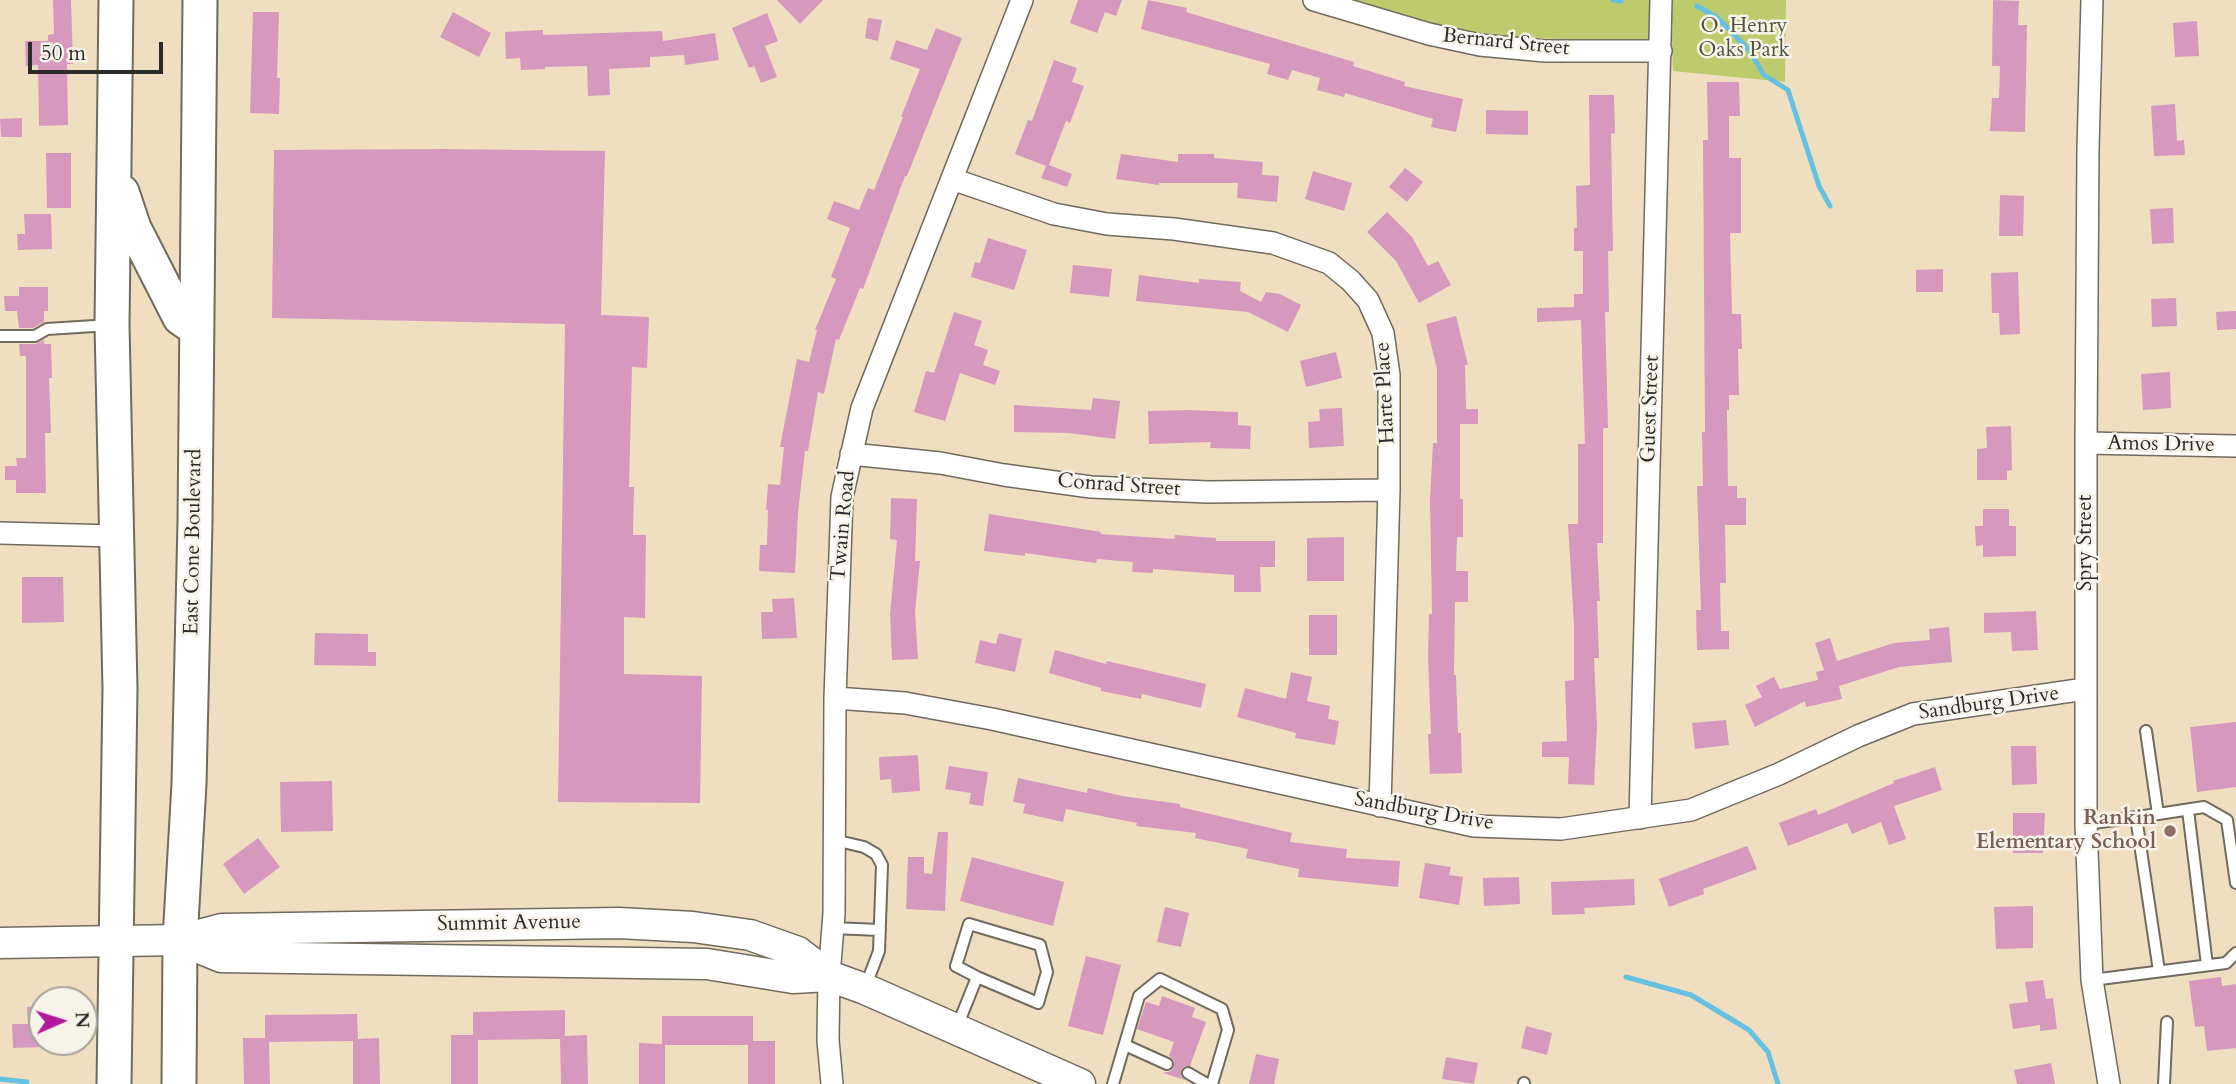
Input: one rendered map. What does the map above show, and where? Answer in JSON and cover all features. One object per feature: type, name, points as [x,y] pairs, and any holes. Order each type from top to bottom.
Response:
[{"type":"main road","points":[[114,1084],[120,689],[112,325],[116,0]]},
{"type":"main road","name":"East Cone Boulevard","points":[[179,1084],[180,940],[189,784],[200,0]]},
{"type":"main road","points":[[114,170],[134,228],[180,318],[196,329]]},
{"type":"main road","name":"Summit Avenue","points":[[0,943],[180,940],[222,929],[619,923],[693,927],[750,935],[798,952],[829,976],[865,989],[1080,1084]]},
{"type":"main road","name":"Summit Avenue","points":[[180,940],[221,957],[707,964],[793,978],[829,976]]},
{"type":"street","name":"Twain Road","points":[[832,1084],[828,1040],[829,976],[842,497],[862,408],[1022,0]]},
{"type":"street","name":"Bernard Street","points":[[1314,0],[1429,34],[1480,45],[1545,51],[1661,51]]},
{"type":"street","name":"Guest Street","points":[[1640,818],[1661,0]]},
{"type":"street","name":"Spry Street","points":[[2092,0],[2086,443],[2086,824],[2092,980],[2109,1084]]},
{"type":"street","name":"Harte Place","points":[[952,179],[1054,215],[1107,224],[1174,229],[1273,243],[1329,263],[1368,300],[1383,333],[1389,375],[1389,490],[1380,806]]},
{"type":"street","name":"Amos Drive","points":[[2086,443],[2236,446]]},
{"type":"street","name":"Conrad Street","points":[[852,454],[940,463],[1004,475],[1091,486],[1208,492],[1389,490]]},
{"type":"street","points":[[0,533],[115,536]]},
{"type":"street","name":"Sandburg Drive","points":[[835,698],[905,703],[992,719],[1474,826],[1561,829],[1691,810],[1913,714],[2085,689]]},
{"type":"lane","points":[[0,336],[35,336],[47,329],[112,325]]},
{"type":"lane","points":[[2146,731],[2158,814]]},
{"type":"lane","points":[[2086,824],[2204,807],[2227,820],[2236,883]]},
{"type":"lane","points":[[2188,810],[2207,965]]},
{"type":"lane","points":[[2136,817],[2159,971]]},
{"type":"lane","points":[[834,840],[864,847],[876,853],[882,865],[879,951],[865,989]]},
{"type":"lane","points":[[969,924],[1040,945],[1047,972],[1038,1003],[977,976],[956,966],[969,924]]},
{"type":"lane","points":[[832,928],[880,930]]},
{"type":"lane","points":[[2092,980],[2226,963],[2236,953]]},
{"type":"lane","points":[[956,1029],[977,976]]},
{"type":"lane","points":[[1113,1084],[1139,996],[1160,979],[1222,1009],[1228,1030],[1210,1084],[1188,1073]]},
{"type":"lane","points":[[2164,1084],[2167,1022]]},
{"type":"lane","points":[[1125,1045],[1167,1063]]},
{"type":"green space","name":"O. Henry Oaks Park","points":[[1352,0],[1786,0],[1785,82],[1673,71],[1672,42],[1527,38],[1469,32]]},
{"type":"building","points":[[53,0],[71,0],[73,64],[67,64],[68,125],[39,126],[38,65],[26,66],[25,41],[48,41],[48,35],[54,34]]},
{"type":"building","points":[[777,0],[823,0],[800,24]]},
{"type":"building","points":[[1078,0],[1122,0],[1116,16],[1105,12],[1097,33],[1070,23]]},
{"type":"building","points":[[1148,0],[1187,8],[1186,12],[1354,62],[1353,66],[1405,82],[1404,86],[1463,99],[1456,132],[1431,127],[1433,119],[1345,93],[1344,97],[1317,90],[1320,78],[1292,70],[1288,80],[1267,74],[1270,64],[1141,29]]},
{"type":"building","points":[[1993,0],[2019,1],[2018,25],[2027,25],[2025,132],[1990,131],[1992,98],[1999,98],[2000,66],[1992,66]]},
{"type":"building","points":[[253,12],[279,12],[279,114],[250,113]]},
{"type":"building","points":[[453,12],[491,33],[479,57],[440,37]]},
{"type":"building","points":[[767,13],[778,41],[765,46],[777,77],[761,83],[754,66],[749,68],[732,28]]},
{"type":"building","points":[[868,18],[882,20],[878,41],[865,38]]},
{"type":"building","points":[[2197,21],[2199,56],[2175,57],[2173,23]]},
{"type":"building","points":[[936,28],[962,38],[905,176],[863,289],[860,288],[839,340],[836,339],[824,394],[818,392],[808,451],[805,451],[795,573],[759,571],[760,545],[767,545],[768,484],[780,485],[784,447],[780,447],[797,359],[809,362],[815,330],[836,279],[831,277],[850,228],[827,219],[834,201],[859,210],[868,188],[874,190],[903,117],[920,69],[890,59],[896,40],[927,50]]},
{"type":"building","points":[[543,30],[543,35],[662,31],[663,41],[715,33],[719,60],[685,65],[684,55],[650,57],[650,67],[609,69],[610,95],[588,96],[587,66],[521,70],[520,58],[506,59],[505,32]]},
{"type":"building","points":[[1054,60],[1077,68],[1072,82],[1084,86],[1070,123],[1066,121],[1049,165],[1072,174],[1067,187],[1041,178],[1046,166],[1015,154],[1028,120],[1032,121]]},
{"type":"building","points":[[1707,82],[1739,82],[1740,116],[1729,116],[1729,158],[1741,158],[1741,233],[1730,233],[1732,314],[1741,314],[1742,349],[1738,349],[1739,395],[1729,395],[1727,410],[1728,486],[1737,486],[1737,498],[1746,498],[1746,525],[1725,525],[1726,583],[1720,583],[1721,631],[1729,631],[1729,649],[1697,650],[1696,610],[1701,610],[1697,486],[1703,486],[1702,432],[1705,432],[1703,140],[1708,140]]},
{"type":"building","points":[[1589,95],[1614,95],[1615,133],[1611,134],[1613,251],[1608,251],[1609,312],[1605,312],[1608,428],[1603,428],[1603,543],[1597,543],[1600,601],[1597,601],[1599,658],[1594,658],[1597,726],[1594,785],[1568,784],[1569,757],[1542,757],[1542,742],[1567,741],[1565,681],[1574,680],[1574,625],[1568,524],[1578,524],[1578,444],[1585,444],[1581,320],[1537,322],[1537,308],[1574,307],[1574,294],[1583,294],[1583,251],[1574,251],[1574,228],[1577,228],[1576,186],[1590,185]]},
{"type":"building","points":[[2175,104],[2177,141],[2184,140],[2185,155],[2154,156],[2151,106]]},
{"type":"building","points":[[1486,110],[1528,111],[1528,135],[1486,134]]},
{"type":"building","points":[[22,118],[22,137],[1,137],[0,119]]},
{"type":"building","points":[[274,150],[605,151],[601,315],[649,317],[647,368],[632,367],[629,487],[634,487],[633,535],[646,535],[645,618],[624,617],[624,674],[702,676],[700,803],[558,802],[565,324],[272,318]]},
{"type":"building","points":[[46,153],[71,153],[71,208],[47,208]]},
{"type":"building","points":[[1121,154],[1178,162],[1178,154],[1214,154],[1214,158],[1263,162],[1262,175],[1279,176],[1277,202],[1237,198],[1238,183],[1159,185],[1116,179]]},
{"type":"building","points":[[1405,168],[1423,182],[1407,202],[1389,187]]},
{"type":"building","points":[[1313,171],[1352,183],[1344,211],[1305,199]]},
{"type":"building","points":[[2000,195],[2024,196],[2023,236],[1999,236]]},
{"type":"building","points":[[2173,208],[2174,243],[2152,244],[2150,209]]},
{"type":"building","points":[[1387,212],[1412,237],[1428,266],[1438,261],[1451,285],[1419,303],[1396,261],[1367,232]]},
{"type":"building","points":[[24,214],[51,214],[52,249],[18,250],[17,234],[25,234]]},
{"type":"building","points":[[988,238],[1027,250],[1014,290],[971,277],[975,262],[980,263]]},
{"type":"building","points":[[1073,265],[1112,269],[1109,297],[1070,293]]},
{"type":"building","points":[[1943,269],[1943,292],[1916,292],[1916,270]]},
{"type":"building","points":[[2018,272],[2020,334],[2000,335],[1999,313],[1992,313],[1991,273]]},
{"type":"building","points":[[1139,275],[1199,283],[1199,279],[1241,282],[1240,291],[1261,302],[1266,292],[1280,294],[1301,305],[1288,332],[1248,312],[1136,301]]},
{"type":"building","points":[[19,287],[48,287],[48,311],[44,311],[44,322],[33,328],[19,328],[17,311],[5,311],[4,296],[19,296]]},
{"type":"building","points":[[2176,298],[2177,326],[2152,327],[2151,299]]},
{"type":"building","points":[[2236,311],[2236,329],[2217,330],[2216,312]]},
{"type":"building","points":[[954,312],[982,321],[974,345],[988,350],[983,365],[1000,371],[995,385],[960,373],[945,421],[914,412],[926,371],[934,373]]},
{"type":"building","points":[[1456,316],[1468,365],[1465,365],[1466,409],[1478,409],[1478,424],[1460,424],[1463,537],[1457,537],[1456,571],[1468,571],[1468,602],[1455,602],[1454,675],[1458,733],[1461,733],[1462,773],[1430,774],[1430,499],[1433,443],[1437,443],[1437,369],[1426,324]]},
{"type":"building","points":[[44,340],[44,344],[51,344],[52,378],[49,378],[51,433],[45,433],[46,493],[16,493],[16,480],[5,480],[5,466],[17,466],[16,458],[26,458],[26,356],[20,356],[19,344],[36,344]]},
{"type":"building","points":[[1336,352],[1342,378],[1306,387],[1300,361]]},
{"type":"building","points":[[2170,372],[2171,408],[2143,410],[2141,374]]},
{"type":"building","points":[[1093,398],[1120,401],[1115,439],[1069,433],[1014,432],[1014,405],[1091,410]]},
{"type":"building","points":[[1342,408],[1344,446],[1309,448],[1308,422],[1320,421],[1319,409]]},
{"type":"building","points":[[1148,411],[1238,412],[1238,425],[1251,426],[1250,449],[1210,448],[1211,442],[1149,444]]},
{"type":"building","points":[[2011,426],[2012,470],[2007,471],[2007,480],[1977,480],[1977,449],[1987,448],[1986,427]]},
{"type":"building","points":[[891,498],[917,499],[915,561],[920,561],[915,612],[918,659],[892,660],[890,614],[897,540],[890,539]]},
{"type":"building","points":[[1983,509],[2009,509],[2009,526],[2016,526],[2016,556],[1983,557],[1983,545],[1976,546],[1975,526],[1983,526]]},
{"type":"building","points":[[989,514],[1101,532],[1100,534],[1174,539],[1175,535],[1216,538],[1216,541],[1275,541],[1275,567],[1260,567],[1261,592],[1234,592],[1234,575],[1153,569],[1153,573],[1132,572],[1133,562],[1097,559],[1096,563],[1025,553],[1025,556],[984,551]]},
{"type":"building","points":[[1344,537],[1344,581],[1307,581],[1307,538]]},
{"type":"building","points":[[22,577],[63,577],[64,622],[22,623]]},
{"type":"building","points":[[794,598],[797,638],[762,639],[761,612],[773,612],[772,599]]},
{"type":"building","points":[[2036,611],[2038,650],[2012,651],[2011,632],[1984,633],[1984,613]]},
{"type":"building","points":[[1309,615],[1337,615],[1337,655],[1309,655]]},
{"type":"building","points":[[1949,627],[1952,662],[1899,667],[1839,686],[1842,699],[1806,707],[1805,701],[1755,727],[1745,705],[1762,697],[1756,686],[1774,677],[1780,689],[1818,680],[1816,672],[1824,670],[1815,643],[1830,638],[1837,661],[1894,643],[1930,640],[1929,629]]},
{"type":"building","points":[[315,633],[368,634],[368,652],[376,652],[376,666],[314,665]]},
{"type":"building","points":[[999,633],[1022,639],[1015,672],[975,663],[980,640],[996,644]]},
{"type":"building","points":[[1055,650],[1106,664],[1107,661],[1206,684],[1201,708],[1142,694],[1141,699],[1101,691],[1101,688],[1049,673]]},
{"type":"building","points":[[1291,672],[1312,677],[1307,701],[1330,706],[1328,719],[1339,721],[1335,745],[1295,738],[1296,733],[1237,717],[1245,688],[1286,699]]},
{"type":"building","points":[[1726,720],[1729,745],[1695,749],[1692,723]]},
{"type":"building","points":[[2236,722],[2236,787],[2197,792],[2190,727]]},
{"type":"building","points":[[2011,746],[2036,746],[2037,784],[2012,785]]},
{"type":"building","points":[[918,755],[920,791],[892,793],[891,779],[880,780],[879,757]]},
{"type":"building","points":[[949,766],[988,772],[983,806],[969,804],[971,793],[945,789]]},
{"type":"building","points":[[1935,767],[1942,790],[1894,806],[1906,839],[1889,845],[1881,822],[1852,834],[1847,823],[1788,846],[1779,823],[1816,809],[1818,815],[1894,783],[1893,781]]},
{"type":"building","points":[[1018,778],[1087,793],[1088,788],[1180,804],[1180,807],[1292,833],[1290,842],[1347,849],[1346,858],[1400,861],[1398,887],[1298,877],[1299,869],[1246,858],[1248,849],[1195,838],[1196,833],[1136,826],[1137,823],[1066,809],[1063,822],[1023,813],[1025,804],[1013,802]]},
{"type":"building","points":[[332,781],[333,831],[281,832],[280,782]]},
{"type":"building","points":[[2013,813],[2045,813],[2043,853],[2013,853]]},
{"type":"building","points":[[938,832],[948,832],[945,911],[906,909],[908,857],[924,857],[924,873],[932,874]]},
{"type":"building","points":[[258,838],[280,867],[244,894],[223,864]]},
{"type":"building","points":[[1747,846],[1757,869],[1703,889],[1704,894],[1669,907],[1659,879]]},
{"type":"building","points":[[972,857],[1064,882],[1053,926],[960,901]]},
{"type":"building","points":[[1425,863],[1451,867],[1449,875],[1463,877],[1459,905],[1419,898]]},
{"type":"building","points":[[1519,877],[1520,904],[1484,906],[1483,878]]},
{"type":"building","points":[[1634,879],[1635,905],[1584,908],[1585,914],[1552,915],[1551,882]]},
{"type":"building","points":[[2033,906],[2033,948],[1996,949],[1994,907]]},
{"type":"building","points":[[1165,907],[1189,913],[1181,947],[1157,942]]},
{"type":"building","points":[[1086,956],[1121,965],[1103,1035],[1068,1026]]},
{"type":"building","points":[[2221,977],[2222,986],[2236,984],[2236,1048],[2207,1051],[2204,1026],[2195,1027],[2189,981]]},
{"type":"building","points":[[2043,980],[2046,999],[2053,998],[2057,1029],[2040,1031],[2040,1025],[2013,1029],[2009,1004],[2028,1002],[2025,982]]},
{"type":"building","points":[[1162,996],[1195,1008],[1192,1017],[1206,1022],[1190,1066],[1181,1070],[1181,1076],[1185,1080],[1163,1073],[1174,1067],[1174,1060],[1169,1056],[1174,1042],[1137,1029],[1146,1002],[1159,1006]]},
{"type":"building","points":[[565,1010],[565,1036],[587,1035],[588,1084],[561,1084],[560,1039],[478,1040],[478,1084],[451,1084],[451,1035],[473,1035],[473,1012]]},
{"type":"building","points":[[357,1014],[358,1039],[379,1038],[380,1084],[353,1084],[353,1041],[269,1042],[270,1084],[244,1084],[243,1038],[265,1038],[265,1015]]},
{"type":"building","points":[[662,1016],[753,1016],[753,1041],[775,1041],[775,1084],[748,1084],[748,1045],[665,1045],[665,1084],[639,1084],[639,1043],[662,1044]]},
{"type":"building","points":[[12,1024],[28,1024],[28,1047],[13,1048]]},
{"type":"building","points":[[1526,1026],[1552,1033],[1547,1055],[1521,1048]]},
{"type":"building","points":[[1256,1054],[1279,1059],[1274,1084],[1249,1084]]},
{"type":"building","points":[[1446,1057],[1478,1063],[1474,1084],[1442,1079]]},
{"type":"building","points":[[2051,1063],[2055,1084],[2017,1084],[2014,1070]]},
{"type":"waterway","points":[[1613,0],[1621,1]]},
{"type":"waterway","points":[[1697,6],[1718,18],[1749,50],[1764,75],[1788,90],[1819,186],[1830,206]]},
{"type":"waterway","points":[[1626,977],[1691,995],[1749,1030],[1768,1052],[1778,1084]]},
{"type":"waterway","points":[[0,1079],[27,1082]]},
{"type":"place","name":"Rankin Elementary School","points":[[2170,831]]}]
